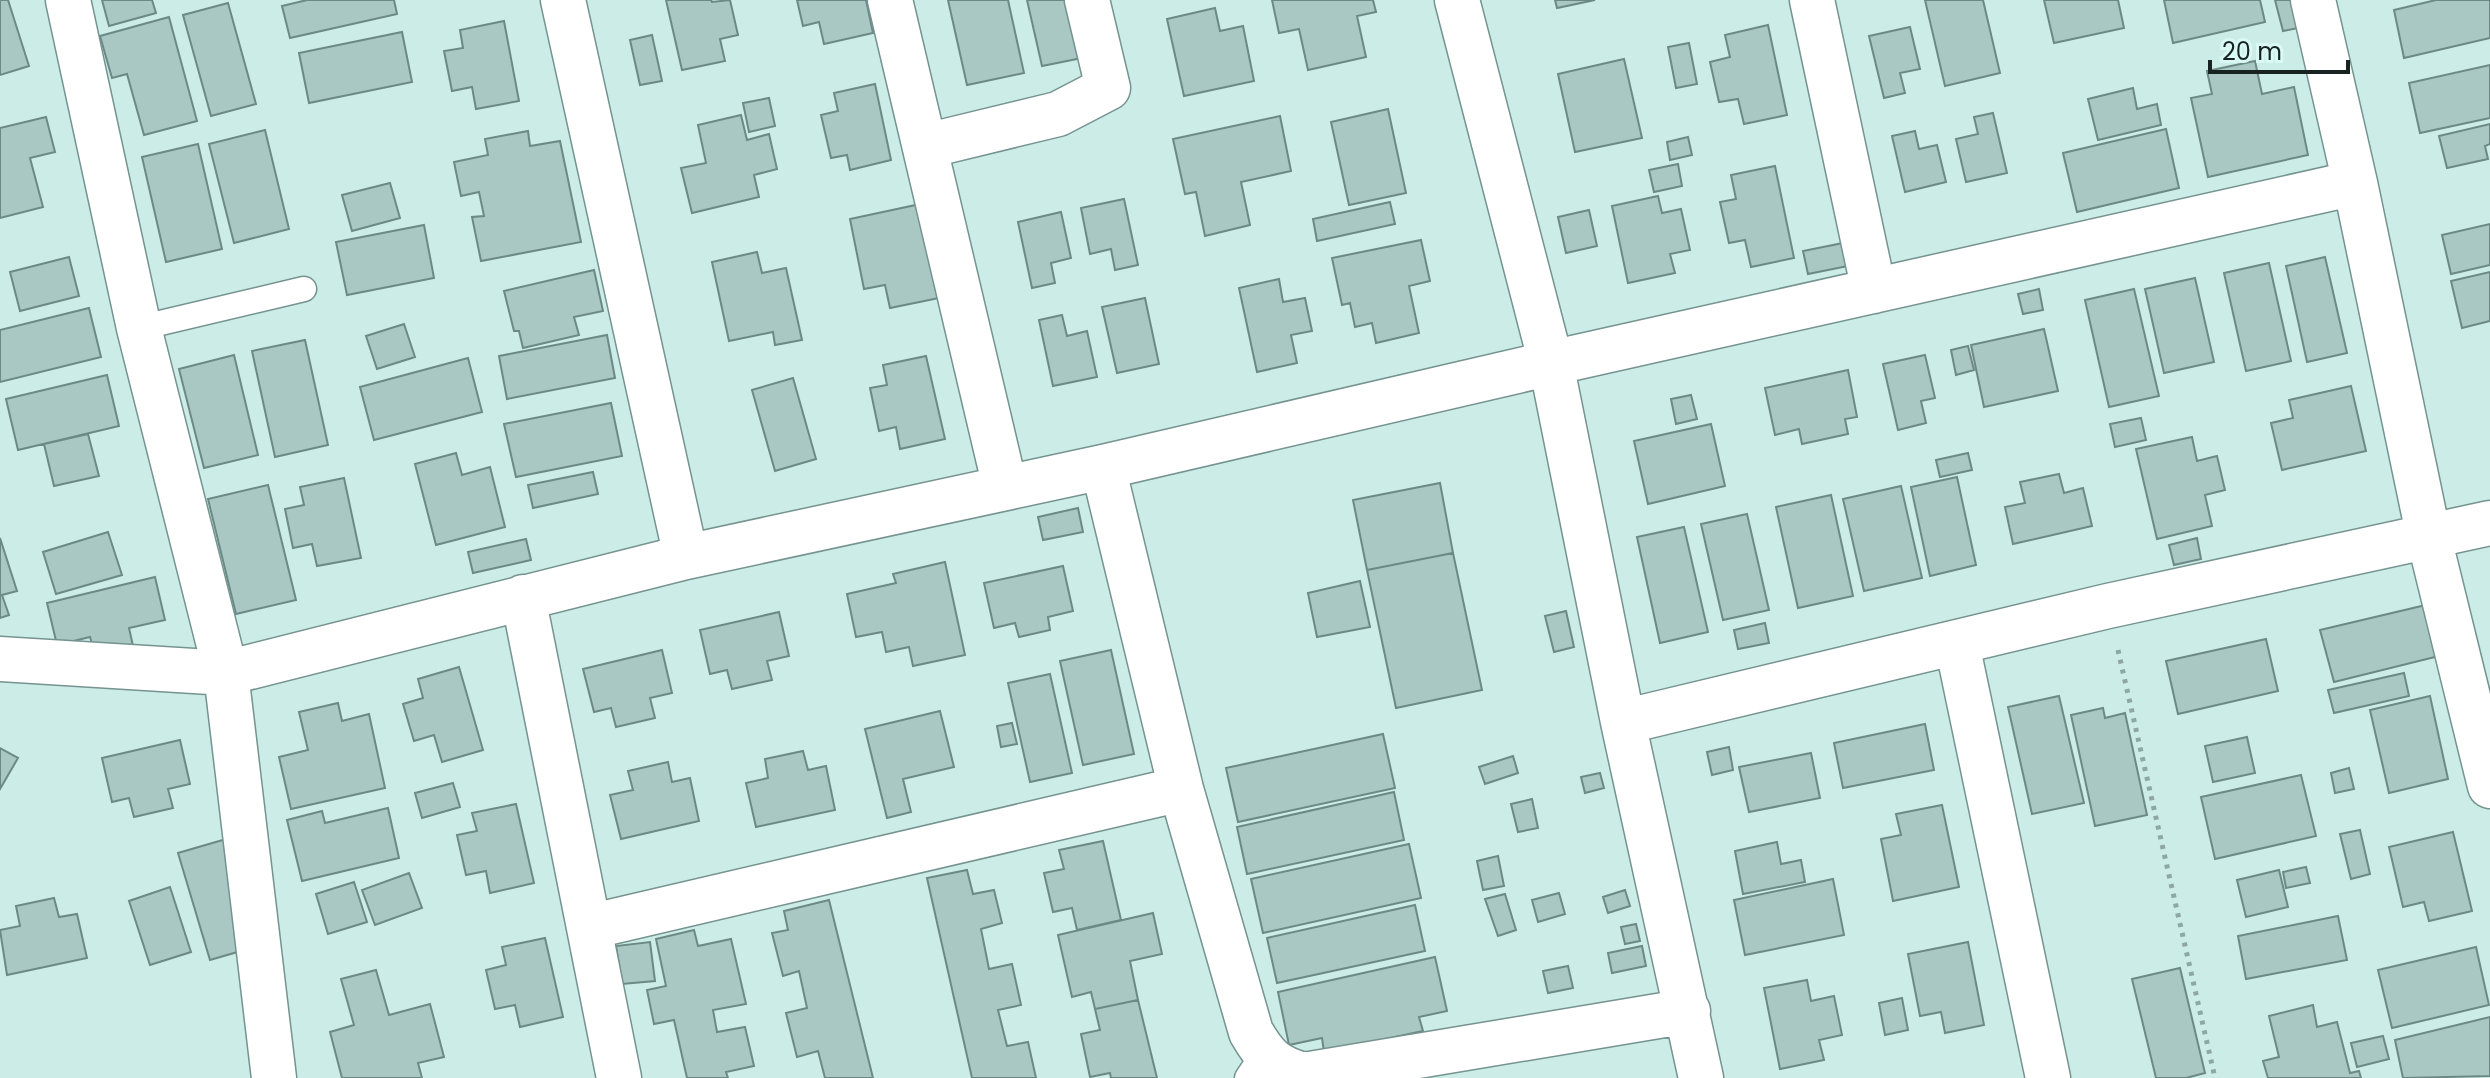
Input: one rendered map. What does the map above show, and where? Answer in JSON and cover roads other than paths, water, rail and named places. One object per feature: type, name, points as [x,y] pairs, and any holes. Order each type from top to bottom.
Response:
[{"type":"street","points":[[68,0],[139,328],[226,673],[274,1078]]},
{"type":"street","points":[[563,0],[686,557]]},
{"type":"street","points":[[890,0],[1005,487]]},
{"type":"street","points":[[926,146],[1058,114],[1108,88],[1087,0]]},
{"type":"street","points":[[1457,0],[1551,363],[1623,722],[1701,1078]]},
{"type":"street","points":[[1812,0],[1874,291]]},
{"type":"street","points":[[2313,0],[2355,183],[2429,538],[2490,786]]},
{"type":"street","points":[[0,659],[226,673],[686,557],[1103,467],[2355,183]]},
{"type":"street","points":[[1103,467],[1181,789],[1251,1032],[1255,1066],[1304,1075],[1688,1011]]},
{"type":"street","points":[[1623,722],[2108,606],[2490,523]]},
{"type":"street","points":[[523,597],[619,1078]]},
{"type":"street","points":[[1957,644],[2048,1078]]},
{"type":"street","points":[[589,927],[1181,789]]},
{"type":"lane","points":[[139,328],[304,289]]}]
